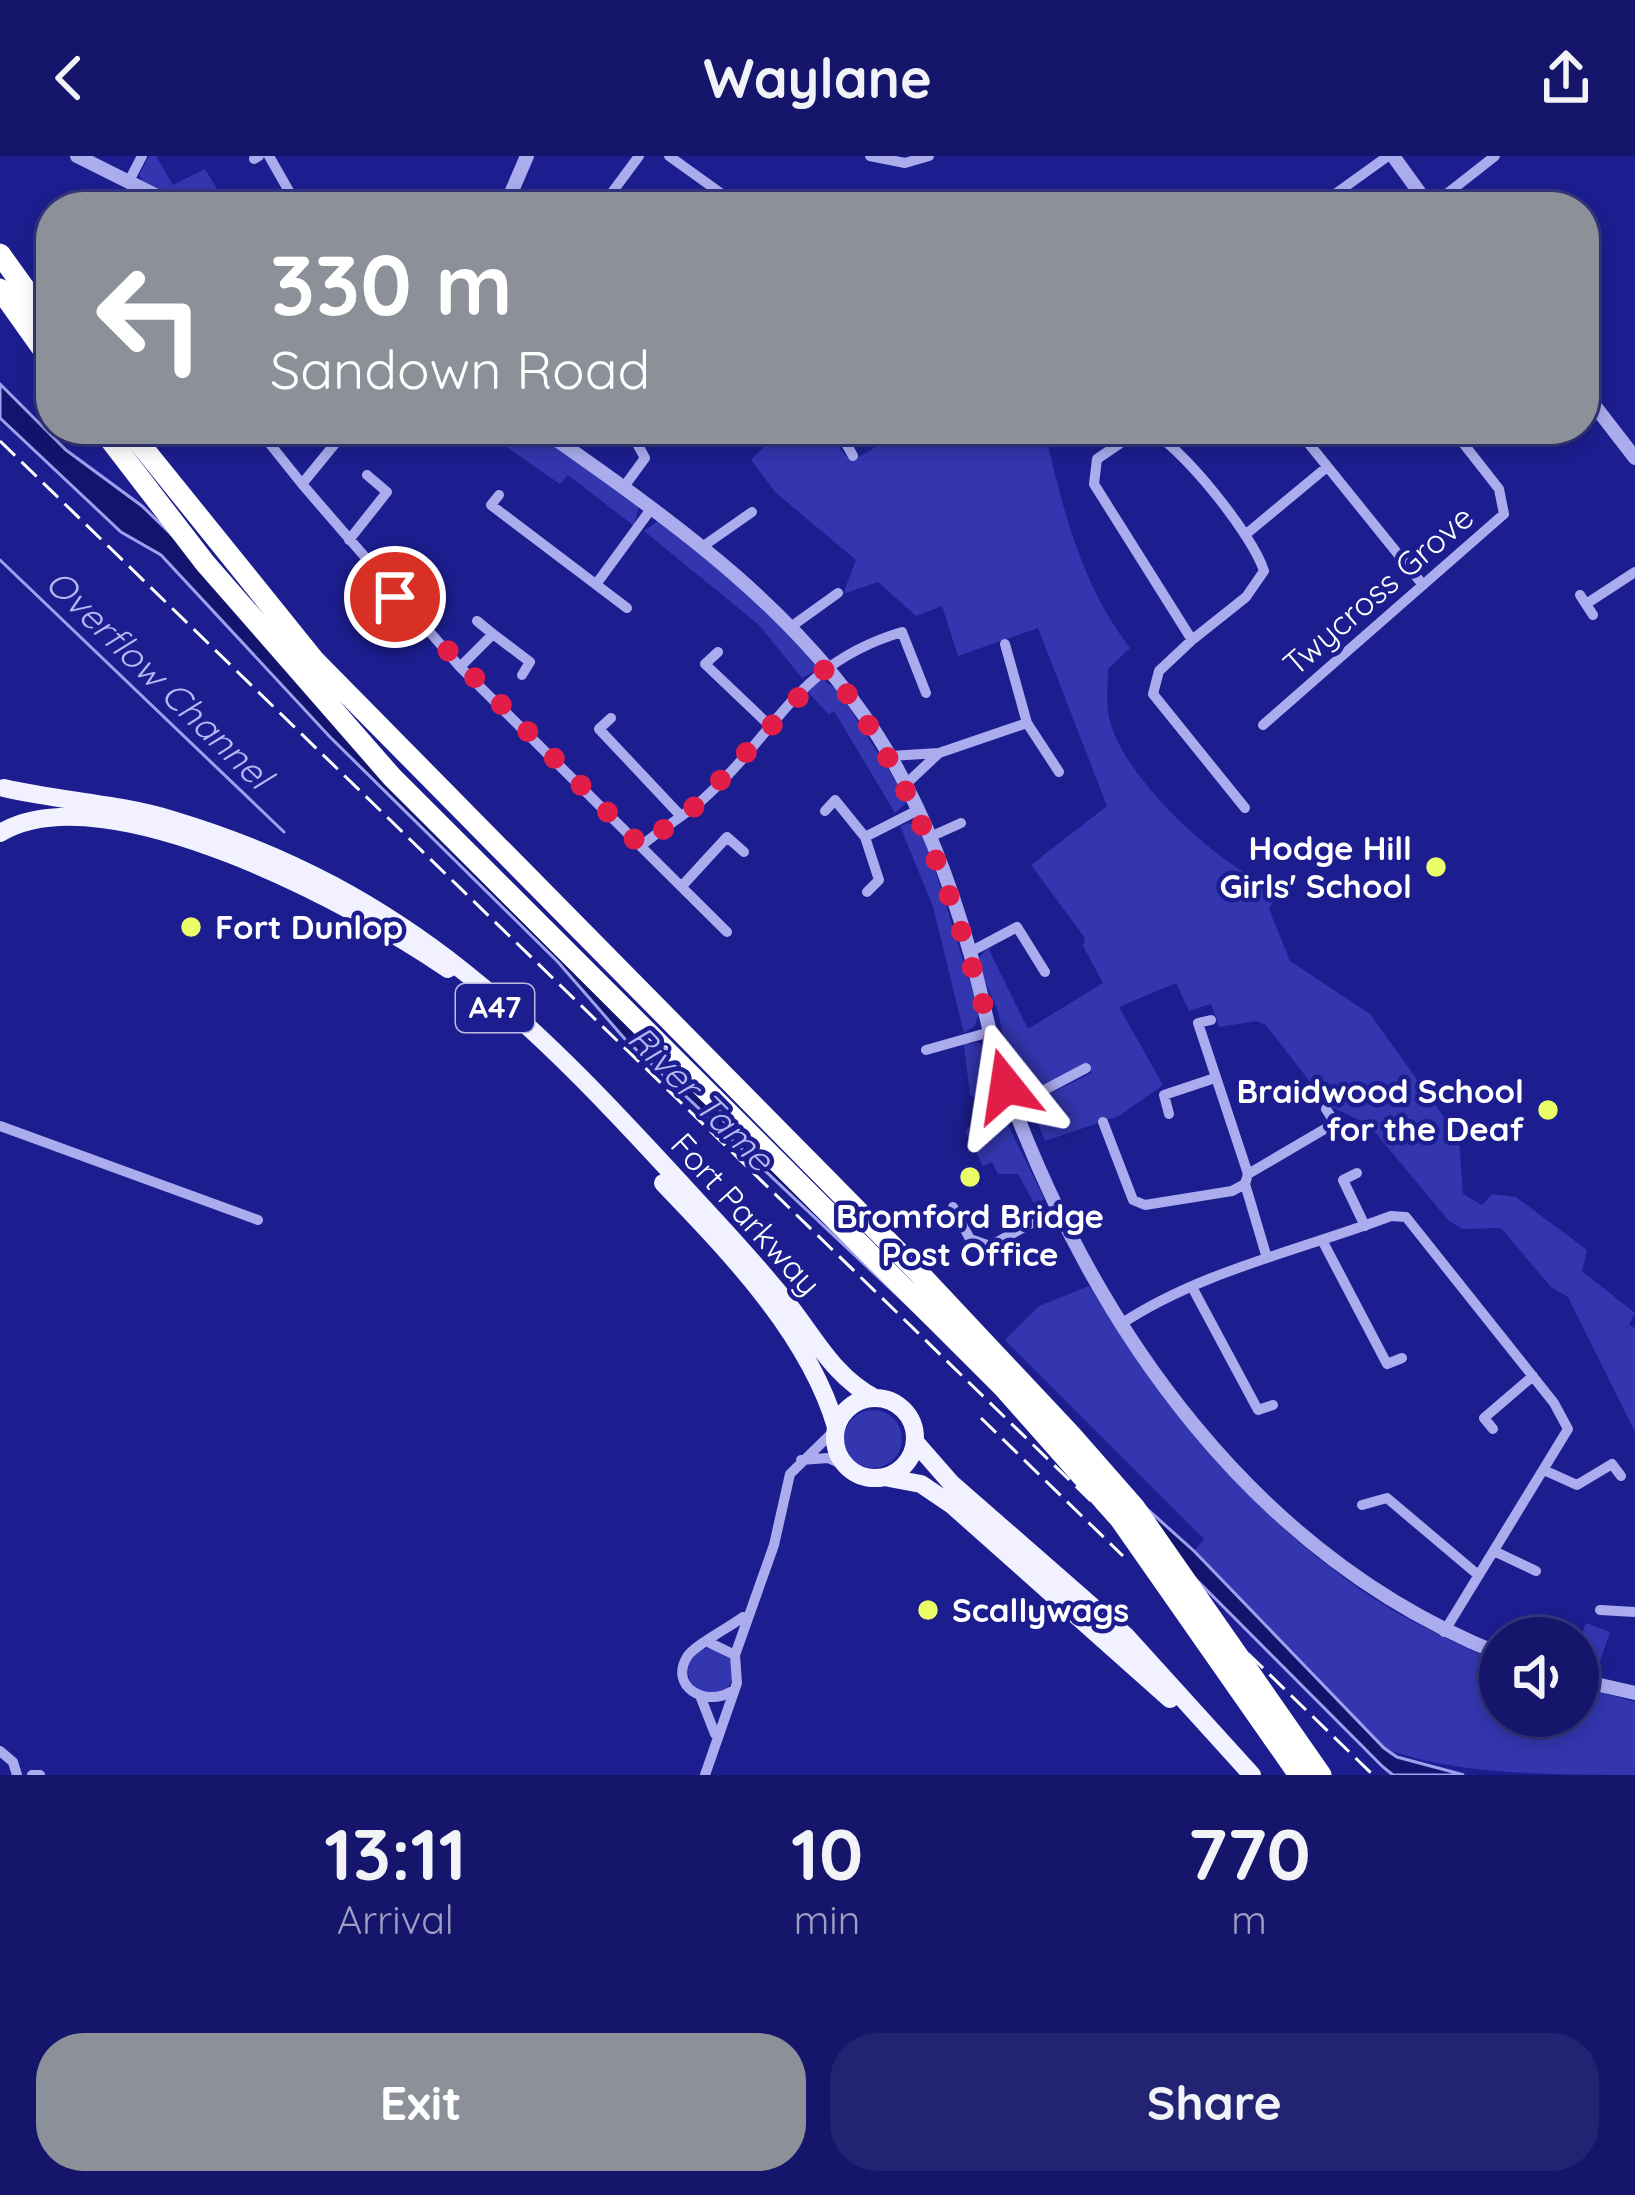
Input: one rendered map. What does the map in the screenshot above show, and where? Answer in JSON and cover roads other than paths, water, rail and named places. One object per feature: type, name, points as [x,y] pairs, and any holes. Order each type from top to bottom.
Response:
[{"type":"highway","points":[[0,254],[36,304]]},
{"type":"highway","points":[[0,289],[36,340]]},
{"type":"highway","points":[[114,444],[205,563],[392,777],[1003,1388],[1120,1519],[1300,1775]]},
{"type":"highway","points":[[140,444],[315,661],[918,1272],[1071,1435],[1135,1508],[1322,1775]]},
{"type":"main road","name":"Fort Parkway","points":[[1,832],[10,806],[2,786]]},
{"type":"main road","name":"Fort Parkway","points":[[2,786],[172,819],[267,852],[327,879],[431,942],[543,1039],[752,1261],[840,1375],[906,1412],[916,1443],[951,1483],[1126,1636],[1252,1775]]},
{"type":"main road","name":"Fort Parkway","points":[[1,832],[54,817],[170,835],[315,890],[460,978],[664,1183],[752,1286],[816,1375],[844,1465]]},
{"type":"main road","points":[[835,1429],[852,1404],[875,1397]]},
{"type":"main road","points":[[884,1478],[903,1467],[916,1443]]},
{"type":"main road","points":[[844,1465],[861,1475],[921,1484],[952,1505],[1114,1644],[1234,1771]]},
{"type":"street","points":[[77,156],[150,192]]},
{"type":"street","points":[[129,181],[142,156]]},
{"type":"street","points":[[269,156],[289,192]]},
{"type":"street","points":[[511,192],[527,156]]},
{"type":"street","points":[[612,192],[639,156]]},
{"type":"street","points":[[668,156],[719,192]]},
{"type":"street","points":[[870,156],[904,163],[929,156]]},
{"type":"street","points":[[1338,192],[1390,156],[1418,192]]},
{"type":"street","points":[[1449,192],[1495,156]]},
{"type":"street","points":[[1599,411],[1635,458]]},
{"type":"street","points":[[270,444],[460,667],[727,932]]},
{"type":"street","points":[[302,484],[334,444]]},
{"type":"street","points":[[562,444],[702,547],[791,626],[827,667],[890,756],[930,837],[970,952],[1014,1106],[1058,1209],[1120,1324],[1177,1405],[1241,1481],[1301,1538],[1372,1590],[1444,1632],[1479,1646]]},
{"type":"street","points":[[623,488],[645,458],[637,444]]},
{"type":"street","points":[[847,444],[853,456]]},
{"type":"street","points":[[1120,444],[1097,459],[1094,484],[1192,640]]},
{"type":"street","points":[[1170,444],[1246,535],[1260,556],[1262,581],[1159,671],[1153,694],[1245,808]]},
{"type":"street","points":[[1309,444],[1423,585]]},
{"type":"street","name":"Twycross Grove","points":[[1263,725],[1504,514],[1498,489],[1464,444]]},
{"type":"street","points":[[1246,535],[1328,467]]},
{"type":"street","points":[[349,540],[387,492],[367,475]]},
{"type":"street","points":[[499,495],[491,505],[627,608]]},
{"type":"street","points":[[597,583],[651,509]]},
{"type":"street","points":[[702,547],[752,512]]},
{"type":"street","points":[[1586,604],[1635,572]]},
{"type":"street","points":[[791,626],[838,593]]},
{"type":"street","points":[[477,621],[530,662],[522,675]]},
{"type":"street","points":[[641,846],[698,804],[769,724],[856,645],[902,632],[926,693]]},
{"type":"street","points":[[460,667],[493,634]]},
{"type":"street","points":[[1005,644],[1027,723],[1059,772]]},
{"type":"street","points":[[718,652],[706,664],[769,724]]},
{"type":"street","points":[[611,718],[599,729],[679,814]]},
{"type":"street","points":[[890,756],[939,753],[1027,723]]},
{"type":"street","points":[[906,784],[939,753]]},
{"type":"street","points":[[825,811],[835,800],[865,837],[879,880],[868,892]]},
{"type":"street","points":[[865,837],[918,810]]},
{"type":"street","points":[[930,837],[961,824]]},
{"type":"street","points":[[682,886],[727,837],[744,852]]},
{"type":"street","points":[[970,952],[1017,927],[1046,971]]},
{"type":"street","points":[[1210,1020],[1198,1024],[1267,1258]]},
{"type":"street","points":[[926,1051],[991,1032]]},
{"type":"street","points":[[1014,1106],[1086,1068]]},
{"type":"street","points":[[1169,1114],[1164,1095],[1216,1078]]},
{"type":"street","points":[[1103,1122],[1132,1200],[1144,1205],[1232,1191],[1335,1123],[1326,1109]]},
{"type":"street","points":[[0,1126],[258,1220]]},
{"type":"street","points":[[1357,1173],[1343,1180],[1365,1226]]},
{"type":"street","points":[[953,1207],[970,1239],[990,1246],[1058,1209]]},
{"type":"street","points":[[1120,1324],[1192,1287],[1267,1258],[1406,1217],[1533,1376],[1568,1430],[1444,1632]]},
{"type":"street","points":[[1323,1242],[1387,1364],[1402,1358]]},
{"type":"street","points":[[1192,1287],[1258,1410],[1274,1405]]},
{"type":"street","points":[[1493,1429],[1484,1418],[1533,1376]]},
{"type":"street","points":[[705,1775],[715,1734],[740,1673],[735,1655],[745,1615],[774,1545],[784,1490],[801,1460],[835,1429]]},
{"type":"street","points":[[801,1460],[828,1458],[844,1465]]},
{"type":"street","points":[[1546,1471],[1577,1484],[1612,1463],[1621,1476]]},
{"type":"street","points":[[1362,1505],[1388,1498],[1477,1574]]},
{"type":"street","points":[[1496,1552],[1536,1570]]},
{"type":"street","points":[[1600,1610],[1635,1612]]},
{"type":"street","points":[[715,1734],[701,1698],[686,1684],[683,1666],[693,1650],[710,1643],[745,1615]]},
{"type":"street","points":[[710,1643],[735,1655]]},
{"type":"street","points":[[1599,1685],[1635,1693]]},
{"type":"street","points":[[701,1698],[718,1699],[732,1691]]},
{"type":"street","points":[[0,1751],[13,1762],[17,1775]]},
{"type":"water","name":"River Tame","points":[[0,384],[36,420],[36,444],[60,444],[142,506],[232,593],[347,723],[1009,1385],[1194,1551],[1384,1748],[1397,1757],[1464,1775],[1393,1775],[1383,1767],[1150,1533],[624,1038],[558,962],[330,737],[161,555],[121,532],[0,418]]},
{"type":"waterway","name":"Overflow Channel","points":[[0,560],[284,832]]},
{"type":"railway","points":[[0,441],[1373,1775]]},
{"type":"railway","points":[[981,1418],[1123,1556]]},
{"type":"place","name":"Hodge Hill Girls' School","points":[[1436,867]]},
{"type":"place","name":"Fort Dunlop","points":[[191,927]]},
{"type":"place","name":"Braidwood School for the Deaf","points":[[1548,1110]]},
{"type":"place","name":"Bromford Bridge Post Office","points":[[970,1177]]},
{"type":"place","name":"Scallywags","points":[[928,1610]]}]
